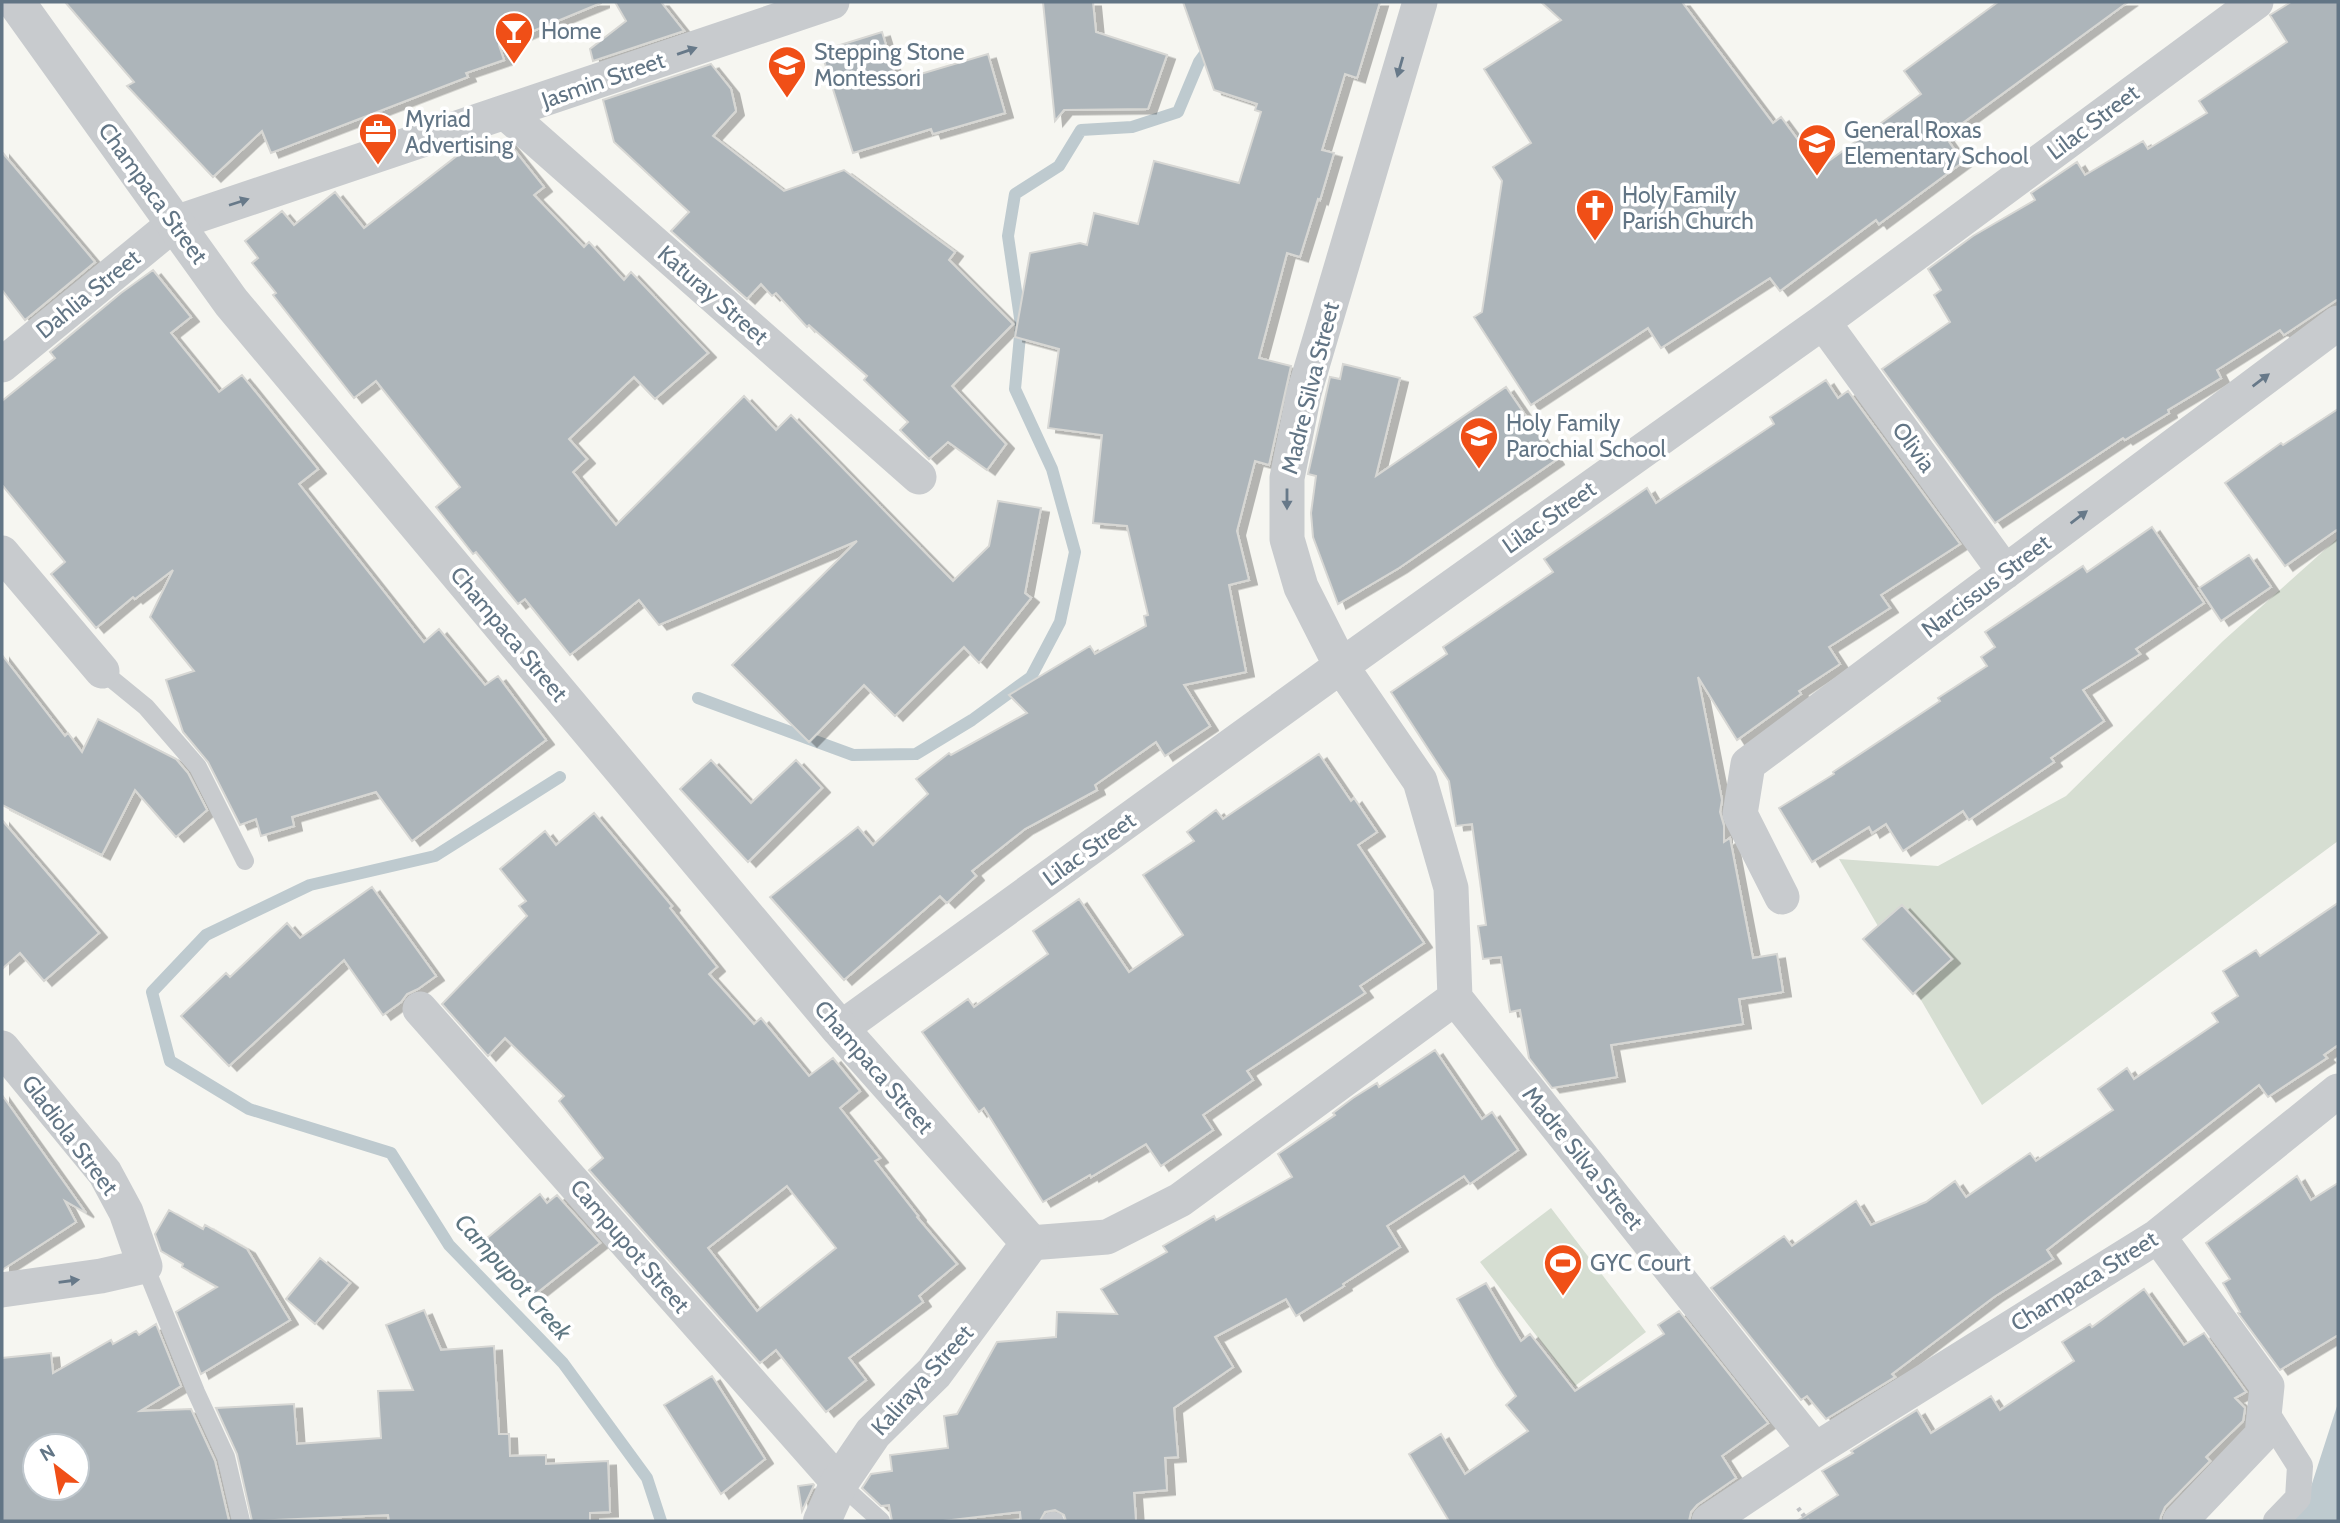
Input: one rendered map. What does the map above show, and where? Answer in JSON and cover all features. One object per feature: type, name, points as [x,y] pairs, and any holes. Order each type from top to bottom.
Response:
[{"type":"street","name":"Champaca Street","points":[[16,2],[240,312],[840,1029],[1030,1243]]},
{"type":"street","name":"Jasmin Street","points":[[175,223],[832,2]]},
{"type":"street","name":"Madre Silva Street","points":[[1420,2],[1304,393],[1287,478],[1287,539],[1290,551],[1301,587],[1341,666],[1420,781],[1451,888],[1455,998],[1815,1450]]},
{"type":"street","name":"Lilac Street","points":[[840,1029],[1341,666],[1823,322],[2256,2]]},
{"type":"street","name":"Katuray Street","points":[[506,113],[919,477]]},
{"type":"street","name":"Dahlia Street","points":[[2,365],[175,223]]},
{"type":"street","name":"Olivia","points":[[1823,322],[2005,572]]},
{"type":"street","name":"Narcissus Street","points":[[1782,897],[1740,814],[1748,764],[2338,323]]},
{"type":"street","points":[[2,553],[102,671]]},
{"type":"street","points":[[1030,1243],[1107,1237],[1180,1200],[1455,998]]},
{"type":"street","name":"Campupot Street","points":[[420,1009],[839,1483]]},
{"type":"street","name":"Gladiola Street","points":[[2,1048],[105,1173],[126,1212],[145,1266]]},
{"type":"street","name":"Champaca Street","points":[[1709,1521],[1815,1450],[2158,1236],[2338,1090]]},
{"type":"street","points":[[2158,1236],[2267,1386],[2262,1435],[2180,1521]]},
{"type":"street","name":"Kaliraya Street","points":[[822,1521],[839,1483],[873,1433],[934,1373],[1030,1243]]},
{"type":"street","points":[[2,1290],[102,1276],[145,1266]]},
{"type":"street","points":[[2266,1412],[2300,1466],[2298,1498],[2276,1521]]},
{"type":"lane","points":[[102,671],[146,707],[198,767],[245,861]]},
{"type":"lane","points":[[145,1266],[196,1392],[226,1457],[241,1521]]},
{"type":"lane","points":[[839,1483],[881,1521]]},
{"type":"shaded area","points":[[2338,538],[2338,841],[1982,1105],[1839,859],[1938,866],[2066,796],[2223,641]]},
{"type":"shaded area","name":"GYC Court","points":[[1551,1208],[1646,1332],[1575,1386],[1480,1262]]},
{"type":"shaded area","points":[[2338,1403],[2338,1521],[2285,1521],[2307,1499]]},
{"type":"building","points":[[65,2],[601,3],[499,45],[504,60],[466,73],[468,77],[271,153],[262,131],[213,177],[127,86],[134,82]]},
{"type":"building","points":[[615,2],[661,2],[684,31],[593,61],[590,49],[626,21]]},
{"type":"building","points":[[1043,2],[1093,2],[1096,32],[1167,55],[1148,109],[1064,110],[1055,121]]},
{"type":"building","points":[[1183,2],[1380,2],[1357,78],[1345,74],[1322,150],[1334,153],[1320,200],[1318,199],[1300,257],[1287,253],[1259,358],[1291,366],[1269,465],[1255,461],[1237,531],[1249,580],[1229,585],[1246,672],[1184,685],[1210,726],[1165,756],[1156,742],[1095,785],[1097,790],[1025,829],[972,871],[976,876],[947,903],[940,896],[844,980],[770,897],[858,827],[873,845],[928,794],[916,779],[949,753],[951,755],[1027,713],[1009,695],[1090,646],[1095,654],[1146,626],[1144,616],[1148,615],[1127,526],[1093,523],[1102,435],[1048,428],[1059,349],[1015,337],[1030,253],[1080,243],[1087,245],[1094,213],[1138,224],[1154,161],[1239,183],[1261,112],[1255,110],[1257,104],[1214,90]]},
{"type":"building","points":[[1541,2],[1682,2],[1773,123],[1781,117],[1819,168],[1921,94],[1904,71],[1998,2],[2128,2],[1945,136],[1963,162],[1879,224],[1876,220],[1780,291],[1770,278],[1661,348],[1648,328],[1531,405],[1474,317],[1482,312],[1502,181],[1493,167],[1531,143],[1484,69],[1561,20]]},
{"type":"building","points":[[2291,2],[2338,2],[2338,299],[2284,335],[2280,330],[2217,370],[2221,378],[2125,440],[2123,438],[1995,523],[1882,369],[1950,322],[1934,295],[1941,290],[1928,269],[1973,236],[2035,200],[2031,193],[2077,162],[2085,175],[2143,141],[2148,149],[2207,113],[2199,101],[2287,42],[2270,15]]},
{"type":"building","points":[[882,32],[897,81],[988,54],[1005,113],[933,134],[931,129],[853,153],[821,51]]},
{"type":"building","points":[[711,64],[731,89],[736,111],[713,136],[784,191],[844,170],[955,252],[949,260],[1013,324],[952,386],[1006,444],[987,470],[948,442],[929,459],[900,430],[908,422],[864,380],[867,376],[809,325],[807,327],[776,293],[772,296],[761,284],[747,299],[671,231],[689,212],[614,142],[603,100]]},
{"type":"building","points":[[489,139],[494,153],[508,142],[544,187],[534,195],[584,247],[589,242],[624,280],[631,272],[708,353],[655,399],[634,377],[569,439],[587,459],[573,472],[616,525],[744,396],[776,430],[791,415],[953,581],[989,546],[998,501],[1041,508],[1025,593],[1031,598],[979,663],[964,647],[895,716],[864,685],[809,742],[732,665],[857,541],[659,625],[639,600],[570,655],[525,599],[518,604],[436,507],[460,487],[376,381],[354,398],[273,295],[276,293],[252,263],[258,258],[245,241],[282,211],[294,225],[335,192],[364,228],[471,145]]},
{"type":"building","points":[[2,152],[95,262],[25,320],[2,290]]},
{"type":"building","points":[[153,270],[191,317],[171,333],[219,392],[242,375],[318,469],[299,484],[424,642],[439,629],[485,685],[498,676],[546,740],[412,841],[376,792],[292,817],[294,826],[261,836],[256,819],[240,825],[208,762],[183,732],[166,680],[194,671],[150,617],[173,570],[135,599],[133,597],[96,628],[51,574],[65,562],[2,485],[2,401],[55,358],[50,352]]},
{"type":"building","points":[[1343,364],[1400,378],[1376,476],[1506,387],[1556,460],[1399,568],[1338,604],[1313,537],[1311,513],[1316,476],[1308,474],[1330,377],[1340,379]]},
{"type":"building","points":[[1826,380],[1838,398],[1848,391],[1960,544],[1881,595],[1890,608],[1829,647],[1840,664],[1799,691],[1801,694],[1737,740],[1698,677],[1722,800],[1720,812],[1724,826],[1724,842],[1730,838],[1753,958],[1777,954],[1783,992],[1739,999],[1743,1024],[1611,1045],[1617,1077],[1552,1088],[1529,1058],[1520,1010],[1510,1012],[1501,957],[1483,959],[1478,926],[1486,925],[1472,824],[1456,826],[1449,781],[1391,692],[1447,654],[1443,647],[1553,572],[1544,559],[1647,488],[1656,503],[1774,424],[1770,417]]},
{"type":"building","points":[[2338,409],[2338,529],[2285,566],[2225,483],[2281,443],[2283,445]]},
{"type":"building","points":[[2152,527],[2204,603],[2136,649],[2140,654],[2083,690],[2104,721],[2051,758],[2054,762],[1969,820],[1963,811],[1903,851],[1886,824],[1872,833],[1869,827],[1812,862],[1779,808],[1834,774],[1833,772],[1940,701],[1938,698],[1987,666],[1981,657],[1995,647],[1985,632],[2083,566],[2087,572]]},
{"type":"building","points":[[2249,555],[2271,587],[2221,621],[2199,588]]},
{"type":"building","points":[[2,655],[65,736],[68,733],[82,752],[98,719],[176,759],[188,773],[207,810],[176,837],[135,790],[102,855],[2,805]]},
{"type":"building","points":[[1319,754],[1351,801],[1354,798],[1377,832],[1358,845],[1424,943],[1360,986],[1365,993],[1247,1071],[1253,1080],[1203,1115],[1213,1130],[1161,1166],[1146,1144],[1043,1202],[984,1108],[979,1112],[922,1032],[968,999],[974,1007],[1048,954],[1033,931],[1079,899],[1129,972],[1183,935],[1143,875],[1194,841],[1187,832],[1216,810],[1223,819]]},
{"type":"building","points":[[711,760],[751,803],[796,760],[822,788],[748,862],[680,789]]},
{"type":"building","points":[[594,813],[672,906],[670,908],[717,967],[709,974],[754,1024],[761,1018],[809,1076],[833,1058],[860,1091],[840,1108],[880,1158],[875,1161],[917,1217],[957,1264],[919,1296],[923,1302],[849,1358],[866,1380],[826,1412],[776,1350],[760,1363],[589,1170],[603,1158],[559,1101],[564,1096],[505,1038],[488,1056],[442,1004],[527,916],[519,906],[526,901],[500,869],[545,831],[556,845]],"holes":[[[787,1186],[836,1248],[757,1311],[708,1248]]]},
{"type":"building","points":[[2,820],[99,933],[44,981],[20,953],[2,969]]},
{"type":"building","points":[[372,887],[436,976],[407,994],[383,1015],[344,960],[229,1066],[181,1016],[226,973],[230,977],[287,923],[300,938]]},
{"type":"building","points":[[2338,903],[2338,1045],[2324,1055],[2327,1058],[2268,1097],[2259,1085],[2047,1250],[2053,1259],[1994,1297],[1892,1374],[1895,1377],[1826,1419],[1807,1396],[1801,1400],[1711,1288],[1784,1236],[1792,1246],[1856,1201],[1871,1225],[1926,1202],[1955,1181],[1966,1197],[2030,1153],[2036,1161],[2113,1110],[2098,1089],[2127,1068],[2134,1079],[2218,1022],[2212,1013],[2238,996],[2223,971],[2256,950],[2260,956]]},
{"type":"building","points":[[1902,905],[1952,959],[1913,994],[1863,939]]},
{"type":"building","points":[[1435,1050],[1482,1119],[1492,1112],[1518,1150],[1470,1184],[1464,1176],[1387,1226],[1400,1247],[1296,1316],[1286,1299],[1215,1337],[1233,1367],[1174,1408],[1178,1457],[1165,1458],[1167,1490],[1134,1493],[1136,1521],[1066,1521],[1064,1515],[1055,1510],[1045,1512],[1040,1521],[1021,1521],[1020,1512],[943,1521],[892,1521],[889,1505],[881,1506],[862,1488],[871,1474],[892,1471],[890,1455],[948,1448],[944,1416],[957,1414],[997,1342],[1056,1337],[1057,1312],[1117,1314],[1101,1289],[1167,1252],[1163,1246],[1214,1216],[1216,1220],[1292,1177],[1278,1154],[1335,1115],[1333,1113],[1353,1098],[1377,1083],[1379,1087]]},
{"type":"building","points":[[2,1095],[86,1213],[65,1201],[76,1222],[2,1270]]},
{"type":"building","points":[[2297,1176],[2311,1200],[2338,1183],[2338,1335],[2280,1370],[2238,1313],[2240,1312],[2223,1283],[2230,1279],[2206,1243]]},
{"type":"building","points":[[540,1194],[547,1203],[557,1195],[600,1243],[533,1296],[486,1239]]},
{"type":"building","points":[[169,1210],[203,1229],[205,1225],[247,1249],[290,1320],[201,1374],[176,1312],[217,1287],[182,1267],[183,1264],[161,1251],[155,1234]]},
{"type":"building","points":[[320,1258],[350,1283],[315,1324],[286,1299]]},
{"type":"building","points":[[1486,1283],[1521,1341],[1530,1334],[1575,1391],[1664,1334],[1658,1325],[1679,1311],[1768,1423],[1722,1456],[1736,1478],[1697,1505],[1691,1512],[1689,1521],[1449,1521],[1409,1454],[1441,1434],[1465,1474],[1528,1431],[1506,1405],[1516,1396],[1457,1299]]},
{"type":"building","points":[[2144,1289],[2184,1345],[2204,1333],[2246,1392],[2235,1398],[2245,1408],[2243,1421],[2206,1457],[2210,1461],[2165,1507],[2160,1521],[1797,1521],[1838,1495],[1822,1471],[1853,1453],[1851,1451],[1917,1410],[1931,1433],[1991,1396],[2000,1410],[2074,1361],[2062,1342],[2090,1324],[2092,1327]]},
{"type":"building","points":[[424,1310],[441,1350],[494,1346],[499,1434],[509,1434],[510,1456],[546,1455],[546,1464],[608,1461],[610,1512],[590,1513],[590,1521],[389,1521],[388,1515],[252,1521],[237,1454],[216,1408],[294,1404],[297,1444],[381,1438],[378,1391],[413,1390],[386,1325]]},
{"type":"building","points":[[156,1324],[181,1386],[140,1411],[191,1409],[215,1461],[229,1521],[2,1521],[2,1358],[51,1353],[53,1373],[111,1340],[113,1344],[136,1331],[139,1335]]},
{"type":"building","points":[[712,1376],[765,1459],[721,1494],[664,1405]]},
{"type":"building","points":[[814,1485],[802,1511],[798,1486]]},
{"type":"waterway","name":"Campupot Creek","points":[[698,698],[853,755],[916,754],[972,720],[1031,677],[1060,622],[1075,552],[1052,469],[1015,389],[1021,325],[1008,236],[1015,194],[1059,166],[1081,130],[1132,127],[1178,112],[1199,62],[1212,44]]},
{"type":"waterway","name":"Campupot Creek","points":[[560,777],[435,856],[310,885],[206,935],[152,992],[170,1061],[249,1109],[391,1153],[449,1245],[563,1363],[647,1478],[661,1521]]},
{"type":"place","name":"Home","points":[[514,65]]},
{"type":"place","name":"Stepping Stone Montessori","points":[[787,99]]},
{"type":"place","name":"Myriad Advertising","points":[[378,166]]},
{"type":"place","name":"General Roxas Elementary School","points":[[1817,177]]},
{"type":"place","name":"Holy Family Parish Church","points":[[1595,242]]},
{"type":"place","name":"Holy Family Parochial School","points":[[1479,470]]},
{"type":"place","name":"GYC Court","points":[[1563,1297]]}]
